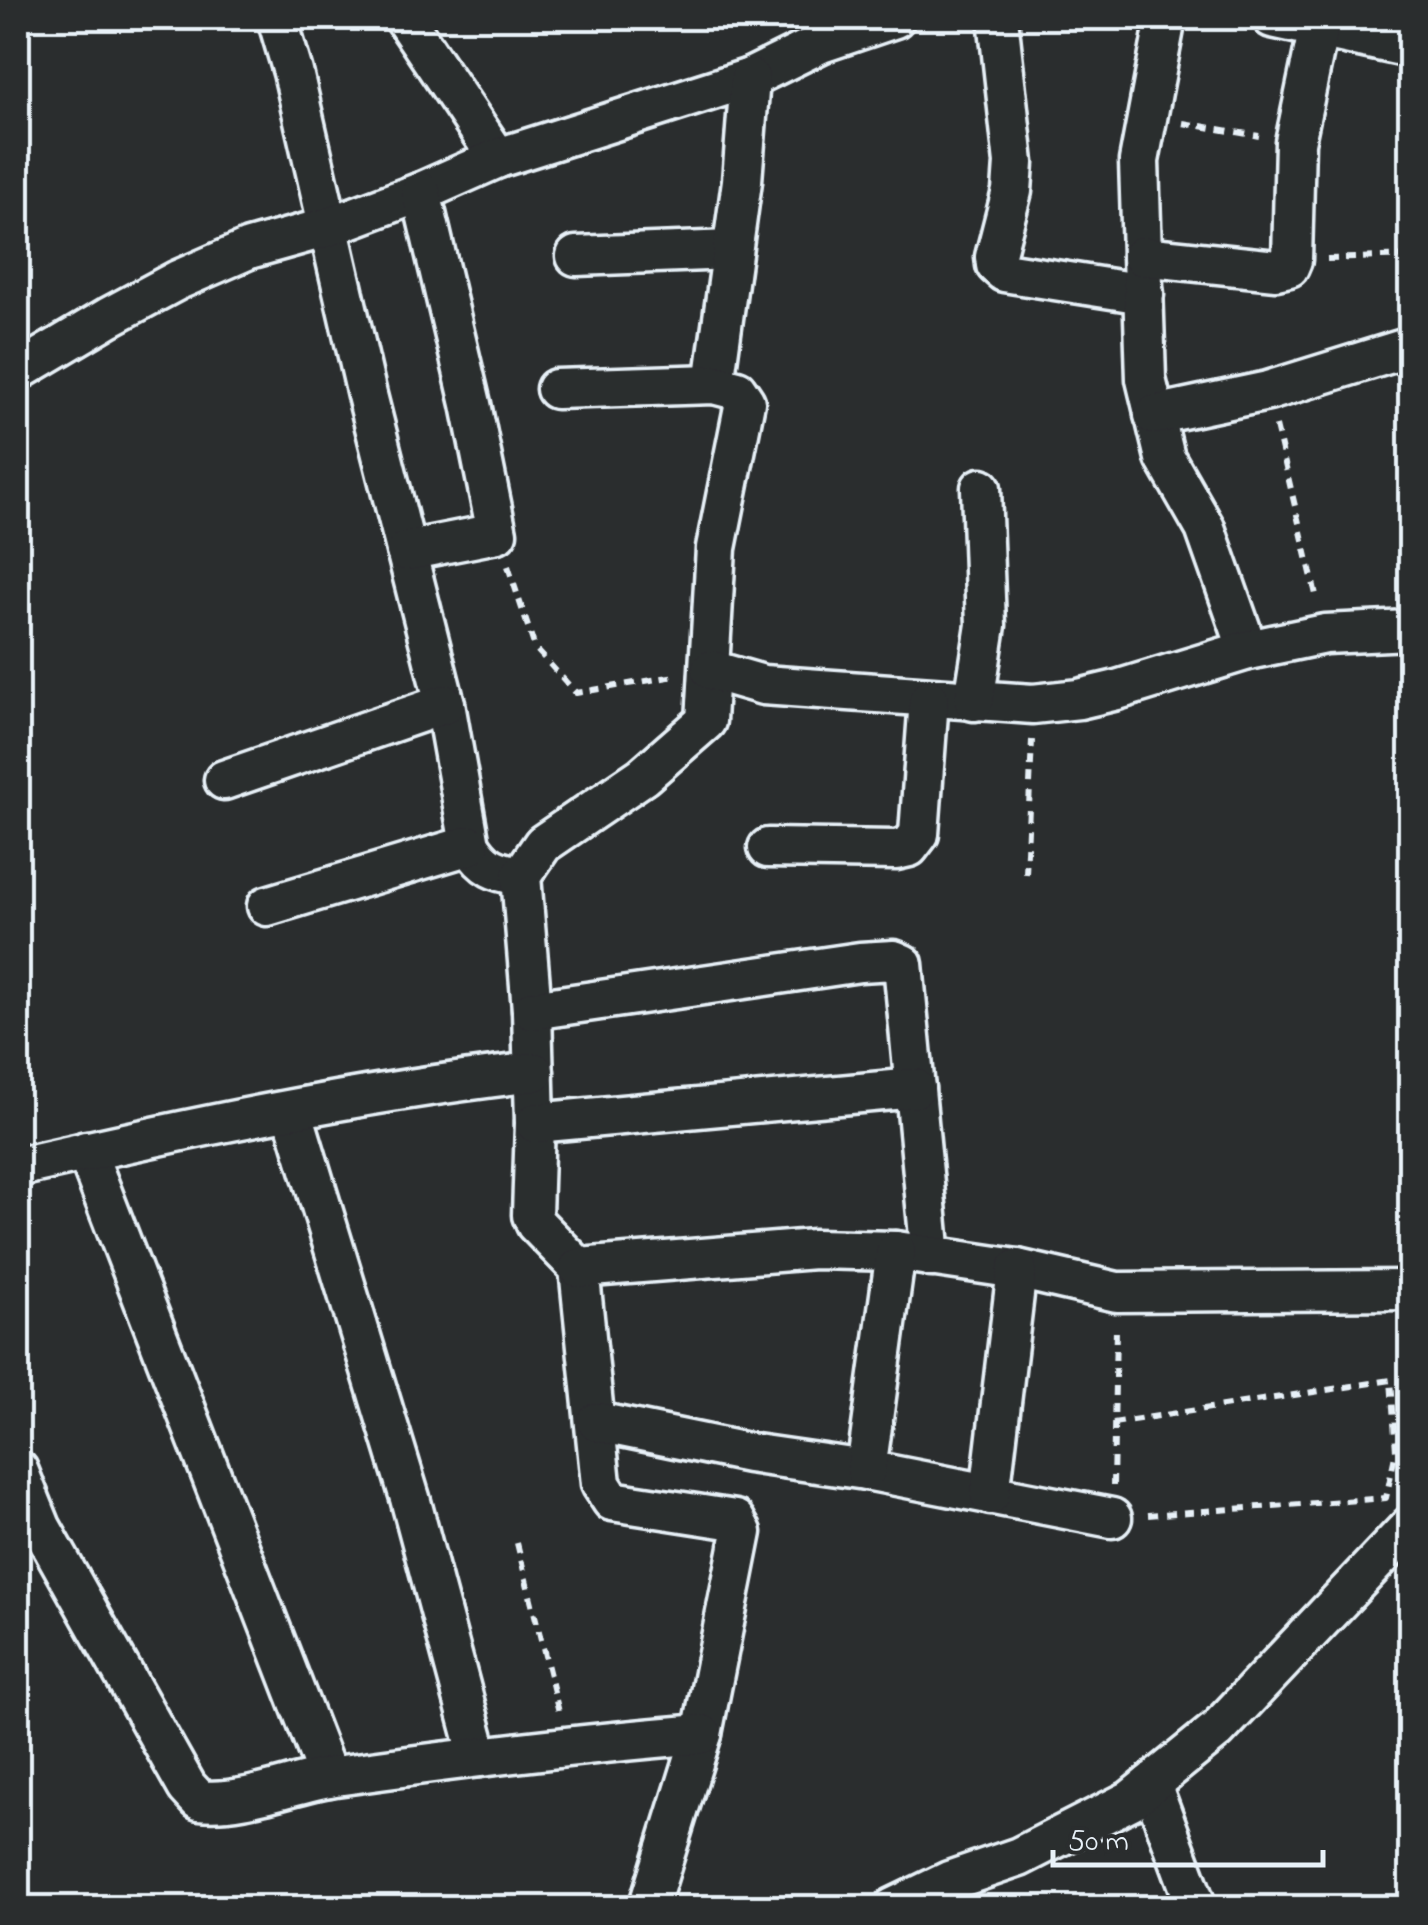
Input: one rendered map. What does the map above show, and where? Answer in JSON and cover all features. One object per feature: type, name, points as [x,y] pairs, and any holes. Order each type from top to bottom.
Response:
[{"type":"street","points":[[277,18],[294,72],[445,704],[470,845],[479,860],[494,871],[521,876]]},
{"type":"street","points":[[404,18],[463,100],[498,158]]},
{"type":"street","points":[[18,370],[178,280],[249,249],[328,227],[498,158],[750,78],[817,30],[895,18]]},
{"type":"street","points":[[998,18],[1014,162],[996,264],[1004,272],[1144,294]]},
{"type":"street","points":[[1166,18],[1140,161],[1146,379],[1165,458],[1205,528],[1248,650]]},
{"type":"street","points":[[1272,18],[1385,35]]},
{"type":"street","points":[[1142,256],[1276,270],[1289,266],[1295,142],[1319,27]]},
{"type":"street","points":[[714,384],[750,78]]},
{"type":"street","points":[[406,551],[497,533],[471,404],[420,192]]},
{"type":"street","points":[[576,256],[732,250]]},
{"type":"street","points":[[1154,415],[1268,391],[1410,347]]},
{"type":"street","points":[[556,389],[714,384],[737,390],[745,402],[716,548],[706,720],[643,776],[543,844],[521,876],[532,1010],[534,1220],[579,1268],[601,1484],[612,1501],[735,1520],[742,1532],[702,1734],[648,1908]]},
{"type":"street","points":[[974,701],[986,625],[981,488]]},
{"type":"street","points":[[711,670],[763,686],[1033,704],[1079,700],[1248,650],[1325,634],[1410,630]]},
{"type":"street","points":[[768,848],[909,847],[919,834],[928,699]]},
{"type":"street","points":[[224,780],[445,704]]},
{"type":"street","points":[[267,906],[470,845]]},
{"type":"street","points":[[532,1010],[860,962],[894,960],[902,964],[915,1088],[914,1254],[866,1470]]},
{"type":"street","points":[[18,1167],[292,1110],[449,1082],[534,1072]]},
{"type":"street","points":[[535,1123],[915,1088]]},
{"type":"street","points":[[292,1110],[410,1498],[478,1756]]},
{"type":"street","points":[[86,1151],[328,1778]]},
{"type":"street","points":[[579,1268],[814,1249],[914,1254],[1017,1269],[1117,1292],[1410,1290]]},
{"type":"street","points":[[990,1495],[1017,1269]]},
{"type":"street","points":[[597,1422],[1112,1518]]},
{"type":"street","points":[[18,1470],[41,1526],[187,1787],[199,1800],[218,1802],[328,1778],[478,1756],[702,1734]]},
{"type":"street","points":[[894,1908],[1019,1856],[1131,1800],[1217,1730],[1410,1526]]},
{"type":"street","points":[[1151,1784],[1198,1908]]},
{"type":"path","points":[[1147,117],[1295,142]]},
{"type":"path","points":[[1292,260],[1410,256]]},
{"type":"path","points":[[1268,391],[1325,634]]},
{"type":"path","points":[[497,533],[535,648],[576,693],[711,670]]},
{"type":"path","points":[[1026,874],[1033,704]]},
{"type":"path","points":[[1113,1423],[1391,1380],[1396,1451],[1386,1498],[1112,1518],[1113,1423],[1117,1292]]},
{"type":"path","points":[[517,1543],[567,1745]]}]
